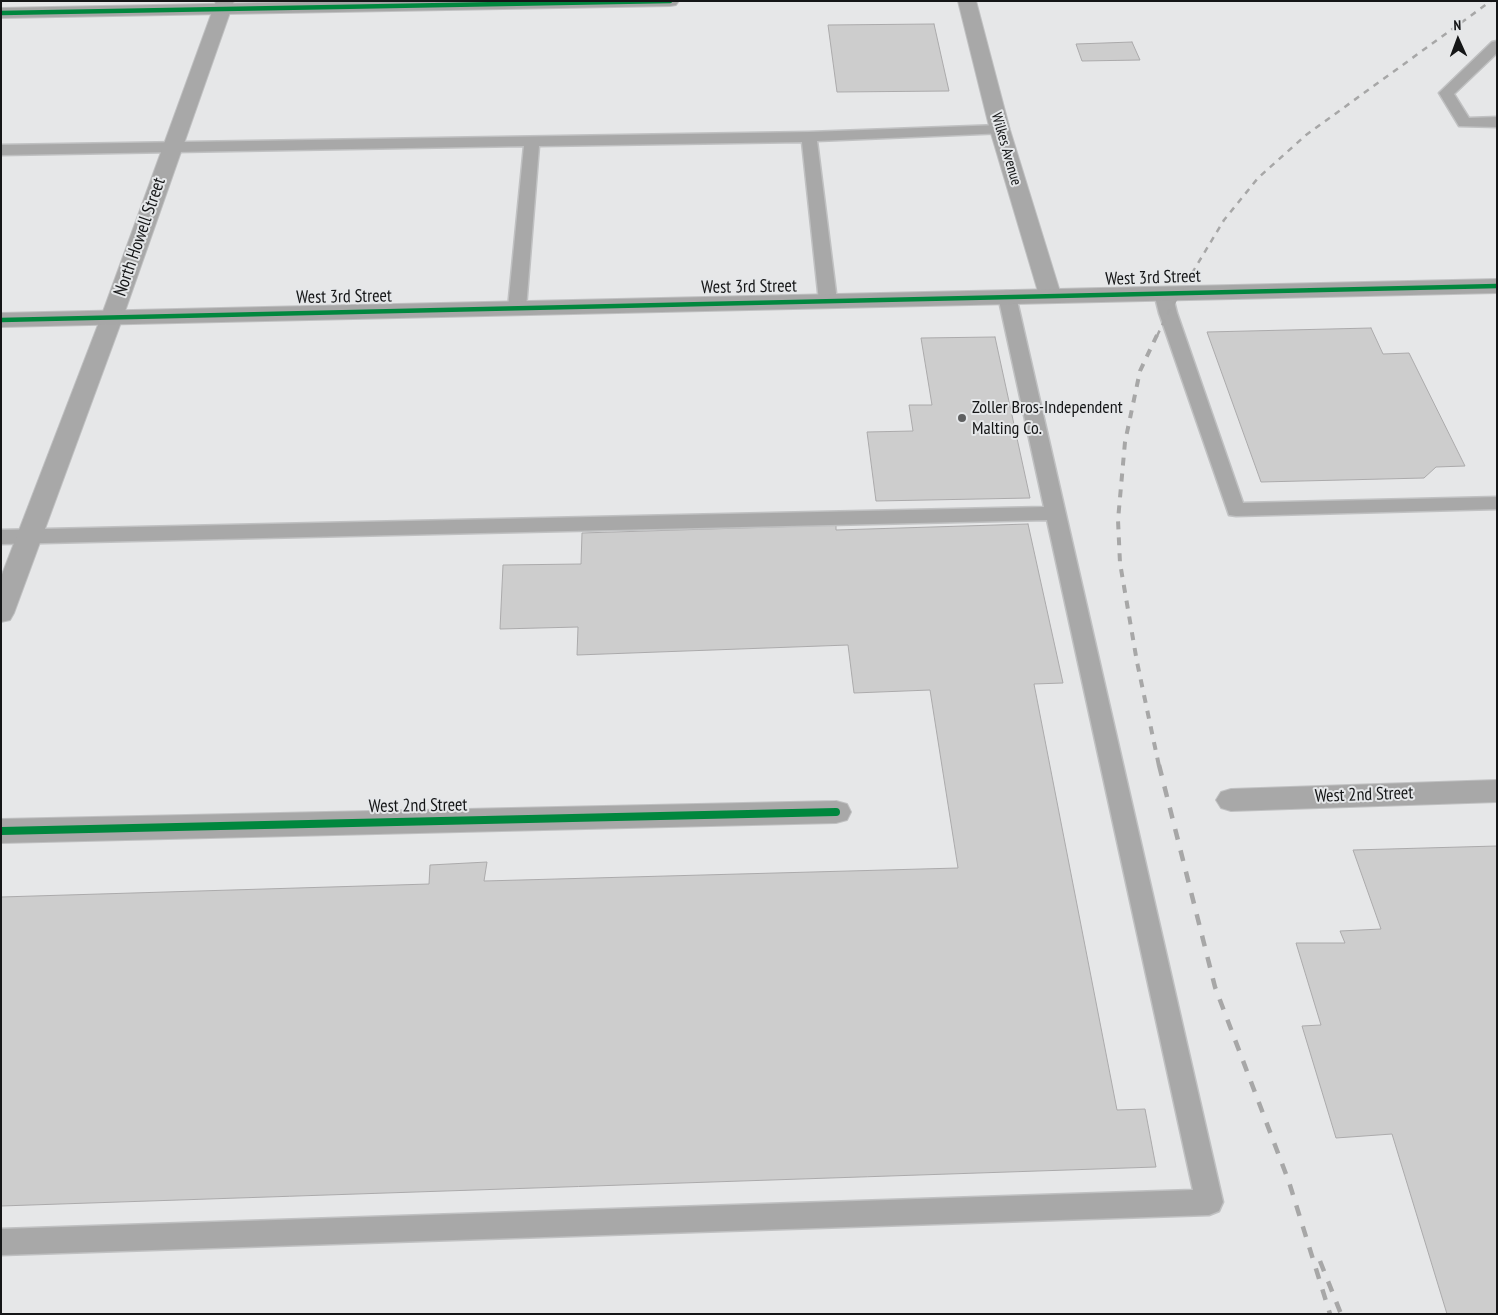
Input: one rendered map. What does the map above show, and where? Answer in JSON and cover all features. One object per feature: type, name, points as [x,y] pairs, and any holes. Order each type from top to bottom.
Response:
[{"type":"main road","points":[[1,13],[223,5],[670,1]]},
{"type":"main road","name":"West 3rd Street","points":[[1,320],[1497,286]]},
{"type":"street","name":"Wilkes Avenue","points":[[967,1],[1000,130],[1050,295]]},
{"type":"street","name":"North Howell Street","points":[[1,613],[112,317],[223,5]]},
{"type":"street","name":"West 2nd Street","points":[[1231,800],[1497,791]]},
{"type":"street","name":"West 2nd Street","points":[[1,831],[836,812]]},
{"type":"lane","points":[[1495,48],[1446,93],[1464,123],[1497,122]]},
{"type":"lane","points":[[1,150],[808,137],[1000,130]]},
{"type":"lane","points":[[808,137],[828,300]]},
{"type":"lane","points":[[517,308],[532,142]]},
{"type":"lane","points":[[1163,293],[1168,313],[1236,510],[1497,503]]},
{"type":"lane","points":[[1,1242],[1210,1202],[1007,296]]},
{"type":"lane","points":[[1,537],[1055,513]]},
{"type":"building","points":[[934,24],[949,91],[837,92],[828,25]]},
{"type":"building","points":[[1132,42],[1140,60],[1082,61],[1076,44]]},
{"type":"building","points":[[1371,328],[1383,354],[1409,353],[1465,466],[1436,467],[1424,478],[1261,482],[1207,332]]},
{"type":"building","name":"Zoller Bros-Independent Malting Co.","points":[[995,337],[1030,498],[876,501],[867,432],[913,431],[909,405],[932,405],[921,338]]},
{"type":"building","points":[[1028,524],[1063,683],[1034,684],[1117,1110],[1145,1109],[1156,1167],[1,1206],[1,897],[429,884],[430,865],[487,862],[484,881],[958,868],[930,690],[854,693],[848,645],[577,655],[578,627],[500,629],[503,565],[581,564],[582,533],[836,525],[836,530]]},
{"type":"building","points":[[1497,846],[1497,1314],[1447,1314],[1392,1134],[1336,1138],[1302,1026],[1321,1025],[1296,943],[1345,943],[1340,931],[1381,929],[1353,850]]},
{"type":"railway","points":[[1157,336],[1168,313],[1224,220],[1258,178],[1306,135],[1491,1]]},
{"type":"railway","points":[[1157,335],[1140,371],[1125,442],[1118,520],[1120,563],[1137,662],[1159,766]]},
{"type":"railway","points":[[1159,765],[1215,987],[1289,1182],[1330,1314]]},
{"type":"railway","points":[[1320,1261],[1341,1314]]},
{"type":"cycle path","points":[[1,13],[670,1]]},
{"type":"cycle path","points":[[1,320],[1497,286]]},
{"type":"cycle path","points":[[1,831],[836,812]]},
{"type":"place","name":"Zoller Bros-Independent Malting Co.","points":[[962,418]]}]
